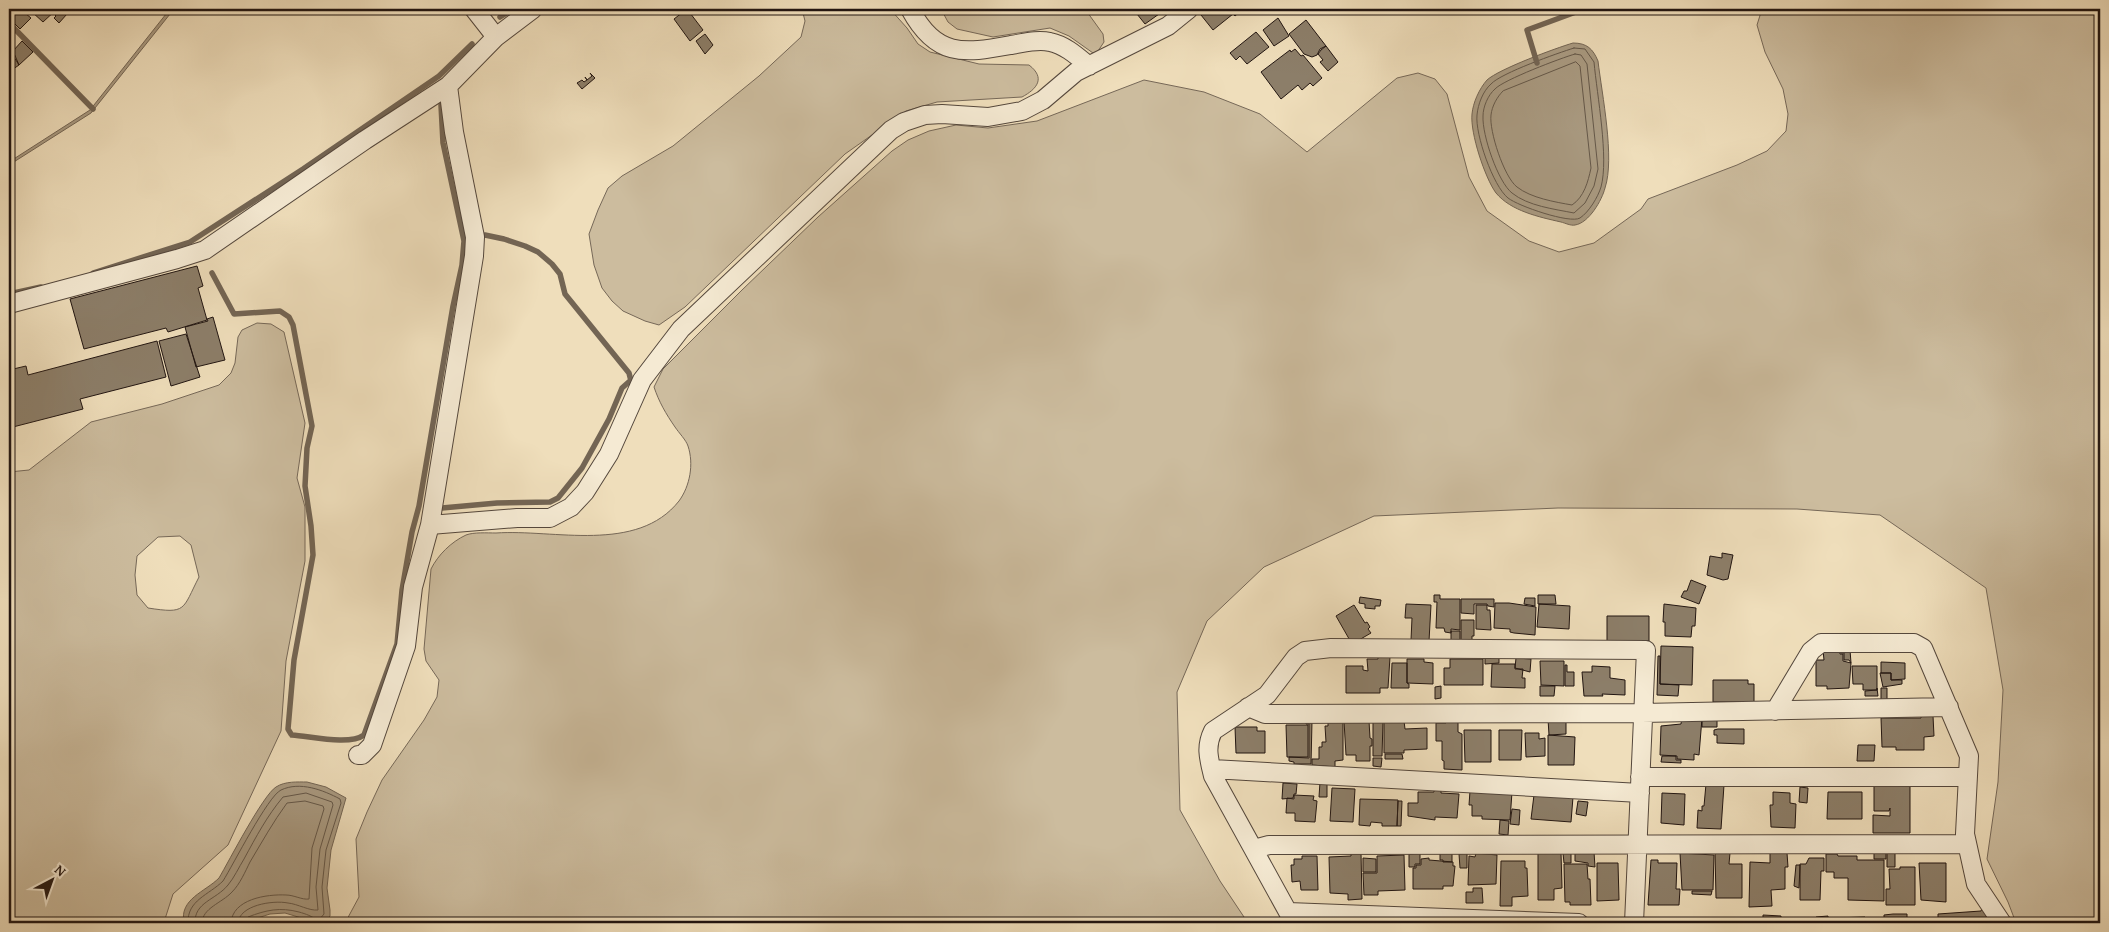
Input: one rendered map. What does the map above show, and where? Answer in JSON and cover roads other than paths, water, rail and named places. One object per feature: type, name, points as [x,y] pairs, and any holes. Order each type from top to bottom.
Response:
[{"type":"street","points":[[474,9],[496,37]]},
{"type":"street","points":[[9,304],[205,250],[364,140],[448,86],[496,37],[534,9]]},
{"type":"street","points":[[910,9],[929,37],[957,50],[979,51],[1031,41],[1049,42],[1064,47],[1089,66]]},
{"type":"street","points":[[430,525],[517,518],[550,518],[571,507],[584,492],[609,454],[642,380],[681,329],[874,145],[904,122],[925,115],[942,114],[988,117],[1022,111],[1043,100],[1076,72],[1168,26],[1189,9]]},
{"type":"street","points":[[358,754],[366,752],[372,745],[406,646],[413,587],[430,525],[475,247],[475,237],[454,132],[448,86]]},
{"type":"street","points":[[1775,711],[1811,651],[1821,643],[1918,644],[1926,653],[1969,756],[1964,834],[1976,884],[2002,923]]},
{"type":"street","points":[[1579,923],[1291,918],[1213,776],[1207,752],[1213,731],[1266,695],[1296,658],[1305,651],[1331,648],[1646,650],[1634,923]]},
{"type":"street","points":[[1248,707],[1265,714],[1642,713],[1949,707]]},
{"type":"street","points":[[1212,769],[1640,785],[1968,777]]},
{"type":"street","points":[[1254,849],[1279,845],[1967,844]]},
{"type":"water","points":[[170,9],[174,9],[91,113],[9,165],[9,162],[90,110]]},
{"type":"water","points":[[1573,43],[1582,44],[1589,48],[1598,61],[1607,126],[1609,160],[1605,188],[1598,204],[1585,220],[1570,225],[1517,209],[1496,193],[1487,177],[1479,155],[1473,132],[1472,114],[1481,88],[1493,75],[1541,54]]},
{"type":"water","points":[[307,782],[326,787],[346,798],[331,850],[327,888],[330,916],[326,921],[318,923],[285,913],[270,914],[242,923],[184,923],[183,915],[185,908],[194,897],[219,878],[255,815],[270,793],[276,787],[283,784]]},
{"type":"waterway","points":[[500,17],[513,9]]},
{"type":"waterway","points":[[1537,63],[1527,30],[1584,9]]},
{"type":"waterway","points":[[9,23],[93,109]]},
{"type":"waterway","points":[[93,273],[190,242],[303,169],[439,76],[472,44]]},
{"type":"waterway","points":[[292,735],[339,740],[349,740],[364,735],[397,644],[402,590],[462,265],[464,241],[443,143],[441,105]]},
{"type":"waterway","points":[[485,235],[525,246],[538,252],[552,264],[560,274],[565,294],[629,373],[631,381]]},
{"type":"waterway","points":[[212,273],[234,314],[280,311],[289,317],[293,325],[312,426],[307,448],[305,486],[313,555],[294,660],[288,729],[291,734]]},
{"type":"waterway","points":[[9,294],[41,287]]},
{"type":"waterway","points":[[442,508],[497,503],[550,502],[558,498],[582,468],[609,419],[622,388],[631,380]]}]
